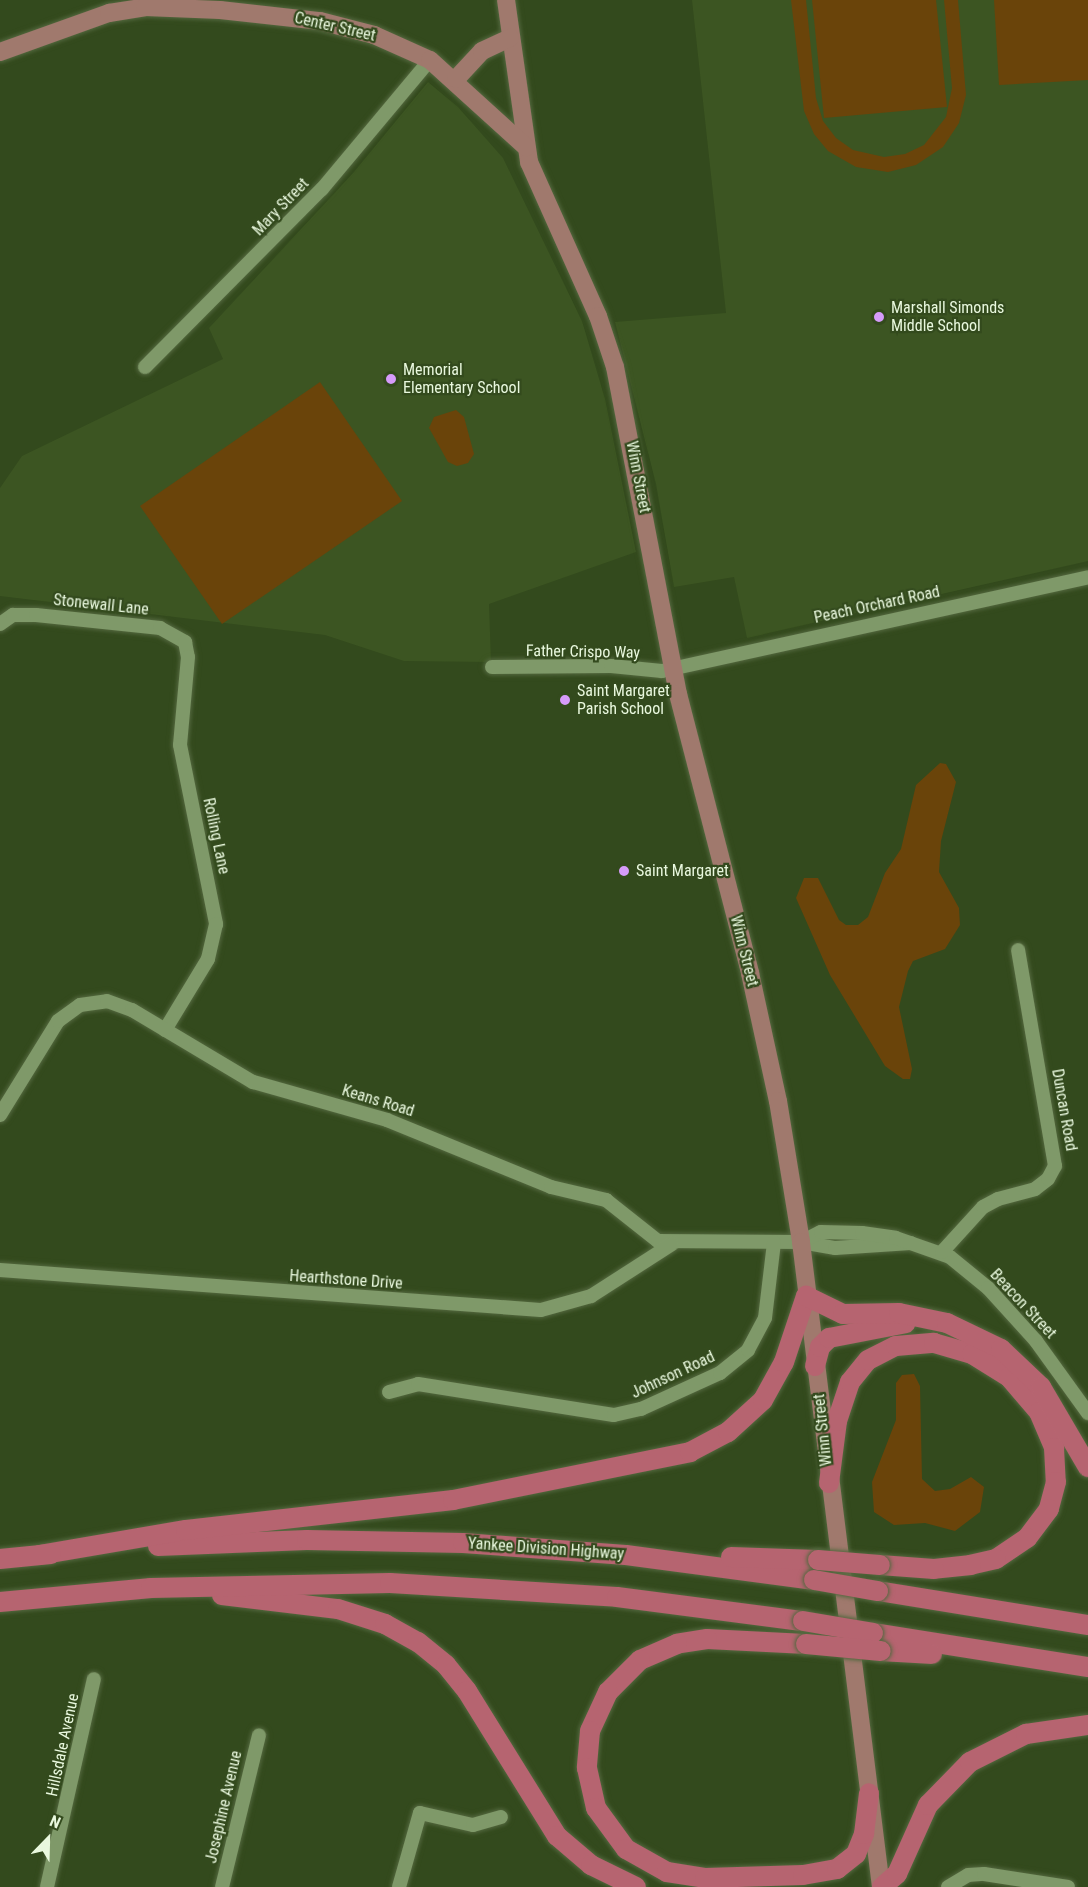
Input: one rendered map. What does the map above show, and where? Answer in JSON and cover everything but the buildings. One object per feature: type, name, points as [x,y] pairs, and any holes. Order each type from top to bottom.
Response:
[{"type":"highway","points":[[39,1555],[186,1530],[453,1500],[690,1452],[729,1432],[763,1400],[784,1362],[806,1296],[843,1314],[899,1313],[947,1323],[1001,1349],[1034,1377],[1060,1416],[1088,1467]]},
{"type":"highway","points":[[816,1366],[820,1347],[833,1336],[904,1323],[947,1323]]},
{"type":"highway","points":[[658,1558],[818,1560],[934,1569],[971,1565],[996,1559],[1027,1538],[1049,1509],[1056,1474],[1054,1448],[1039,1412],[1009,1377],[972,1354],[934,1342],[896,1346],[863,1364],[850,1382],[837,1421],[829,1483]]},
{"type":"highway","name":"Yankee Division Highway","points":[[0,1559],[234,1542],[352,1540],[509,1546],[658,1558],[814,1580],[1088,1624]]},
{"type":"highway","points":[[0,1602],[151,1588],[310,1583],[474,1586],[617,1597],[803,1621],[877,1642]]},
{"type":"highway","points":[[151,1588],[330,1608],[373,1620],[410,1637],[459,1681],[557,1836],[591,1865],[636,1887]]},
{"type":"highway","points":[[869,1793],[864,1834],[856,1854],[837,1869],[803,1875],[705,1878],[667,1872],[626,1849],[596,1808],[586,1768],[590,1731],[608,1692],[639,1660],[670,1646],[707,1639],[806,1644],[877,1642],[1047,1660],[1088,1667]]},
{"type":"highway","points":[[881,1887],[897,1874],[928,1805],[970,1762],[1026,1734],[1088,1725]]},
{"type":"main road","name":"Winn Street","points":[[506,0],[526,147],[536,181],[598,316],[615,367],[673,667],[762,1026],[788,1151],[881,1887]]},
{"type":"main road","name":"Center Street","points":[[2,54],[109,6],[163,6],[300,17],[364,32],[430,60],[456,79],[526,147]]},
{"type":"main road","points":[[456,79],[482,51],[510,38]]},
{"type":"street","name":"Mary Street","points":[[145,367],[322,189],[430,60]]},
{"type":"street","name":"Peach Orchard Road","points":[[673,667],[1088,577]]},
{"type":"street","name":"Stonewall Lane","points":[[0,624],[13,615],[160,628],[183,638]]},
{"type":"street","name":"Rolling Lane","points":[[165,1030],[208,959],[216,924],[180,745],[188,657],[183,638]]},
{"type":"street","name":"Father Crispo Way","points":[[492,667],[611,666],[662,671],[673,667]]},
{"type":"street","name":"Duncan Road","points":[[942,1252],[984,1207],[998,1199],[1035,1190],[1048,1179],[1055,1166],[1018,950]]},
{"type":"street","name":"Keans Road","points":[[0,1114],[52,1029],[72,1010],[88,1003],[116,1003],[253,1082],[387,1120],[547,1186],[606,1200],[652,1239],[672,1244],[801,1242]]},
{"type":"street","name":"Beacon Street","points":[[801,1242],[821,1232],[848,1231],[912,1243],[942,1252],[971,1273],[1020,1322],[1051,1359],[1088,1413]]},
{"type":"street","name":"Johnson Road","points":[[389,1392],[418,1384],[614,1415],[641,1409],[720,1372],[748,1350],[765,1318],[774,1243]]},
{"type":"street","name":"Hearthstone Drive","points":[[0,1270],[541,1310],[591,1296],[657,1250],[672,1244]]},
{"type":"street","name":"Hillsdale Avenue","points":[[47,1887],[94,1679]]},
{"type":"street","name":"Josephine Avenue","points":[[222,1887],[259,1735]]},
{"type":"street","points":[[399,1887],[420,1813],[473,1825],[501,1817]]},
{"type":"street","points":[[948,1887],[968,1875],[984,1874],[1068,1887]]},
{"type":"shaded area","name":"Marshall Simonds Middle School","points":[[692,0],[1088,0],[1088,561],[747,638],[734,577],[674,587],[656,484],[615,322],[726,313]]},
{"type":"shaded area","points":[[791,0],[806,0],[816,98],[823,121],[836,138],[853,150],[884,157],[905,154],[924,145],[946,117],[952,88],[944,0],[958,0],[966,95],[959,123],[943,147],[916,165],[888,172],[856,167],[828,151],[814,134],[804,111]]},
{"type":"shaded area","points":[[812,0],[936,0],[947,107],[824,118]]},
{"type":"shaded area","points":[[994,0],[1088,0],[1088,80],[999,85]]},
{"type":"shaded area","name":"Memorial Elementary School","points":[[428,82],[458,107],[503,158],[582,321],[605,399],[636,552],[489,604],[491,662],[404,661],[325,635],[0,596],[0,488],[22,456],[223,359],[209,328],[354,172]]},
{"type":"shaded area","points":[[320,382],[402,501],[222,624],[140,506]]},
{"type":"shaded area","points":[[456,410],[464,417],[474,454],[468,463],[457,466],[448,462],[429,428],[434,417]]},
{"type":"shaded area","points":[[940,763],[946,764],[956,782],[941,841],[939,872],[959,908],[960,925],[945,949],[913,961],[908,971],[899,1007],[912,1069],[910,1079],[903,1079],[885,1066],[830,975],[796,898],[804,878],[818,878],[839,920],[846,925],[858,925],[868,917],[885,873],[901,849],[916,785]]},
{"type":"shaded area","points":[[914,1374],[920,1386],[922,1479],[935,1491],[950,1489],[971,1477],[984,1487],[980,1512],[955,1531],[925,1523],[894,1525],[874,1512],[872,1482],[896,1420],[896,1383],[902,1375]]},
{"type":"place","name":"Marshall Simonds Middle School","points":[[879,317]]},
{"type":"place","name":"Memorial Elementary School","points":[[391,379]]},
{"type":"place","name":"Saint Margaret Parish School","points":[[565,700]]},
{"type":"place","name":"Saint Margaret","points":[[624,871]]}]
